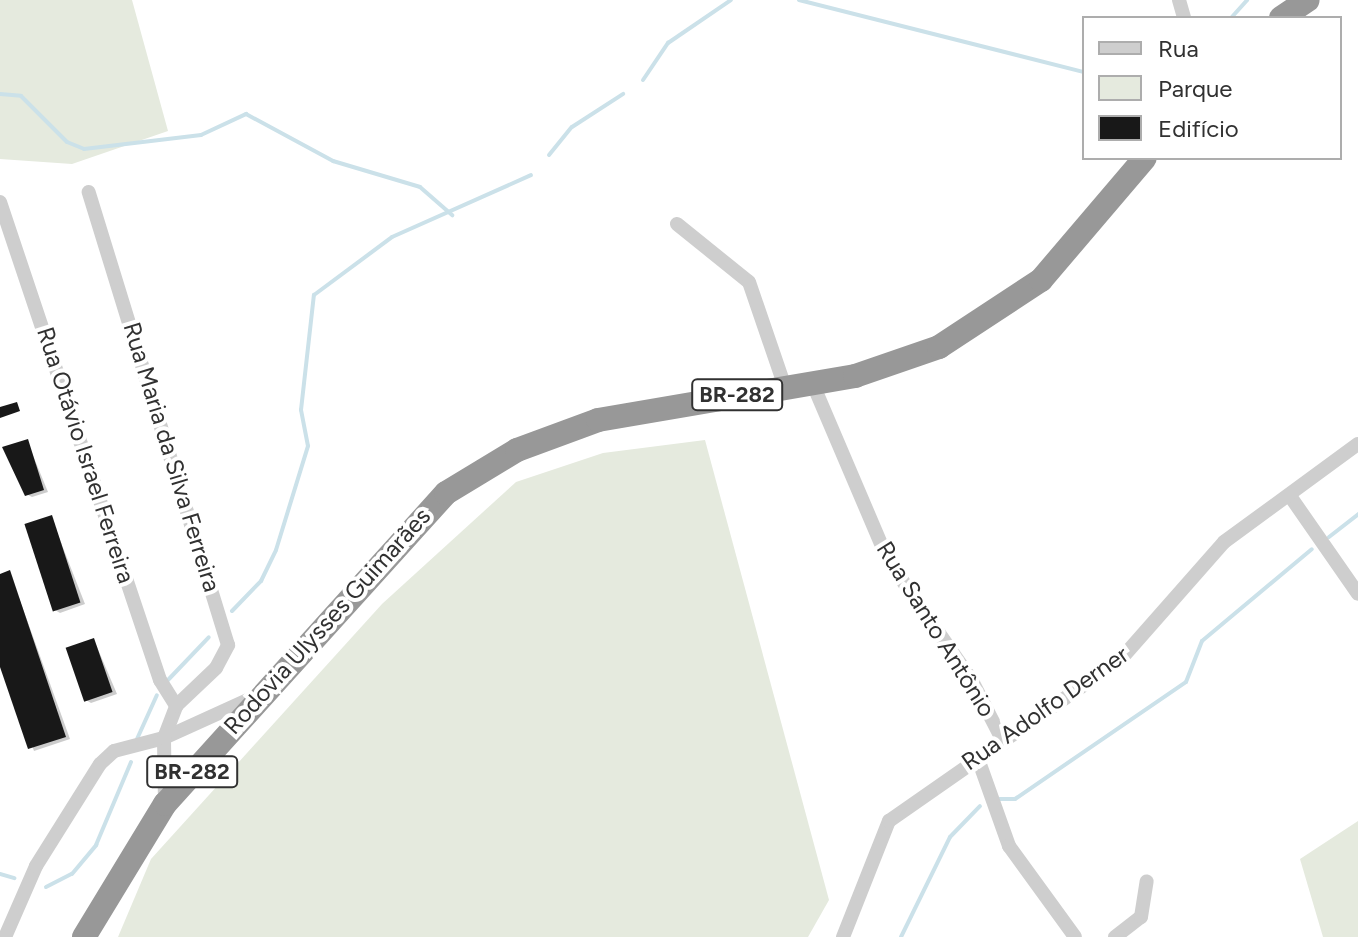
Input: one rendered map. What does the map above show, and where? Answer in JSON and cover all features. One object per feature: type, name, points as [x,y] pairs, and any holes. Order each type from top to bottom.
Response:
[{"type":"highway","points":[[1284,16],[1308,0]]},
{"type":"highway","name":"Rodovia Ulysses Guimarães","points":[[84,937],[165,804],[416,518],[481,469],[598,420],[889,366],[974,329],[1041,280],[1143,160]]},
{"type":"street","name":"Rua Maria da Silva Ferreira","points":[[89,192],[226,633],[216,668],[176,706]]},
{"type":"street","name":"Rua Otávio Israel Ferreira","points":[[0,202],[160,680],[176,706]]},
{"type":"street","points":[[677,224],[749,282],[785,387]]},
{"type":"street","name":"Rua Santo Antônio","points":[[812,382],[888,560],[971,679],[1004,743]]},
{"type":"street","name":"Rua Adolfo Derner","points":[[843,937],[889,821],[977,756],[1004,743],[1121,659],[1224,542],[1358,444]]},
{"type":"street","points":[[1290,496],[1358,594]]},
{"type":"street","points":[[5,937],[36,866],[107,756],[164,738],[260,694]]},
{"type":"street","points":[[165,804],[164,738],[176,706]]},
{"type":"street","points":[[977,756],[1009,846],[1075,937]]},
{"type":"street","points":[[1115,937],[1141,917],[1147,881]]},
{"type":"green space","points":[[0,0],[132,0],[168,131],[72,164],[0,159]]},
{"type":"green space","points":[[705,440],[829,900],[808,937],[118,937],[151,859],[382,604],[516,482],[603,453]]},
{"type":"green space","points":[[1358,821],[1358,937],[1323,937],[1300,859]]},
{"type":"building","points":[[17,402],[20,411],[0,418],[0,407]]},
{"type":"building","points":[[28,439],[44,490],[25,496],[2,447]]},
{"type":"building","points":[[52,515],[80,602],[53,611],[24,524]]},
{"type":"building","points":[[10,570],[66,737],[28,749],[0,667],[0,574]]},
{"type":"building","points":[[94,638],[113,692],[84,702],[66,648]]},
{"type":"waterway","points":[[643,80],[668,43],[731,0]]},
{"type":"waterway","points":[[799,0],[1082,71]]},
{"type":"waterway","points":[[1233,16],[1247,0]]},
{"type":"waterway","points":[[0,94],[21,96],[67,142],[84,149],[201,135],[246,114],[333,161],[420,187],[452,215]]},
{"type":"waterway","points":[[549,155],[572,127],[623,94]]},
{"type":"waterway","points":[[232,611],[261,581],[276,550],[308,446],[301,410],[314,295],[392,237],[531,175]]},
{"type":"waterway","points":[[1329,537],[1358,514]]},
{"type":"waterway","points":[[997,799],[1015,799],[1186,682],[1202,641],[1312,549]]},
{"type":"waterway","points":[[168,680],[209,637]]},
{"type":"waterway","points":[[137,739],[157,695]]},
{"type":"waterway","points":[[46,887],[72,874],[96,845],[131,762]]},
{"type":"waterway","points":[[901,937],[950,837],[980,806]]},
{"type":"waterway","points":[[0,874],[14,878]]}]
